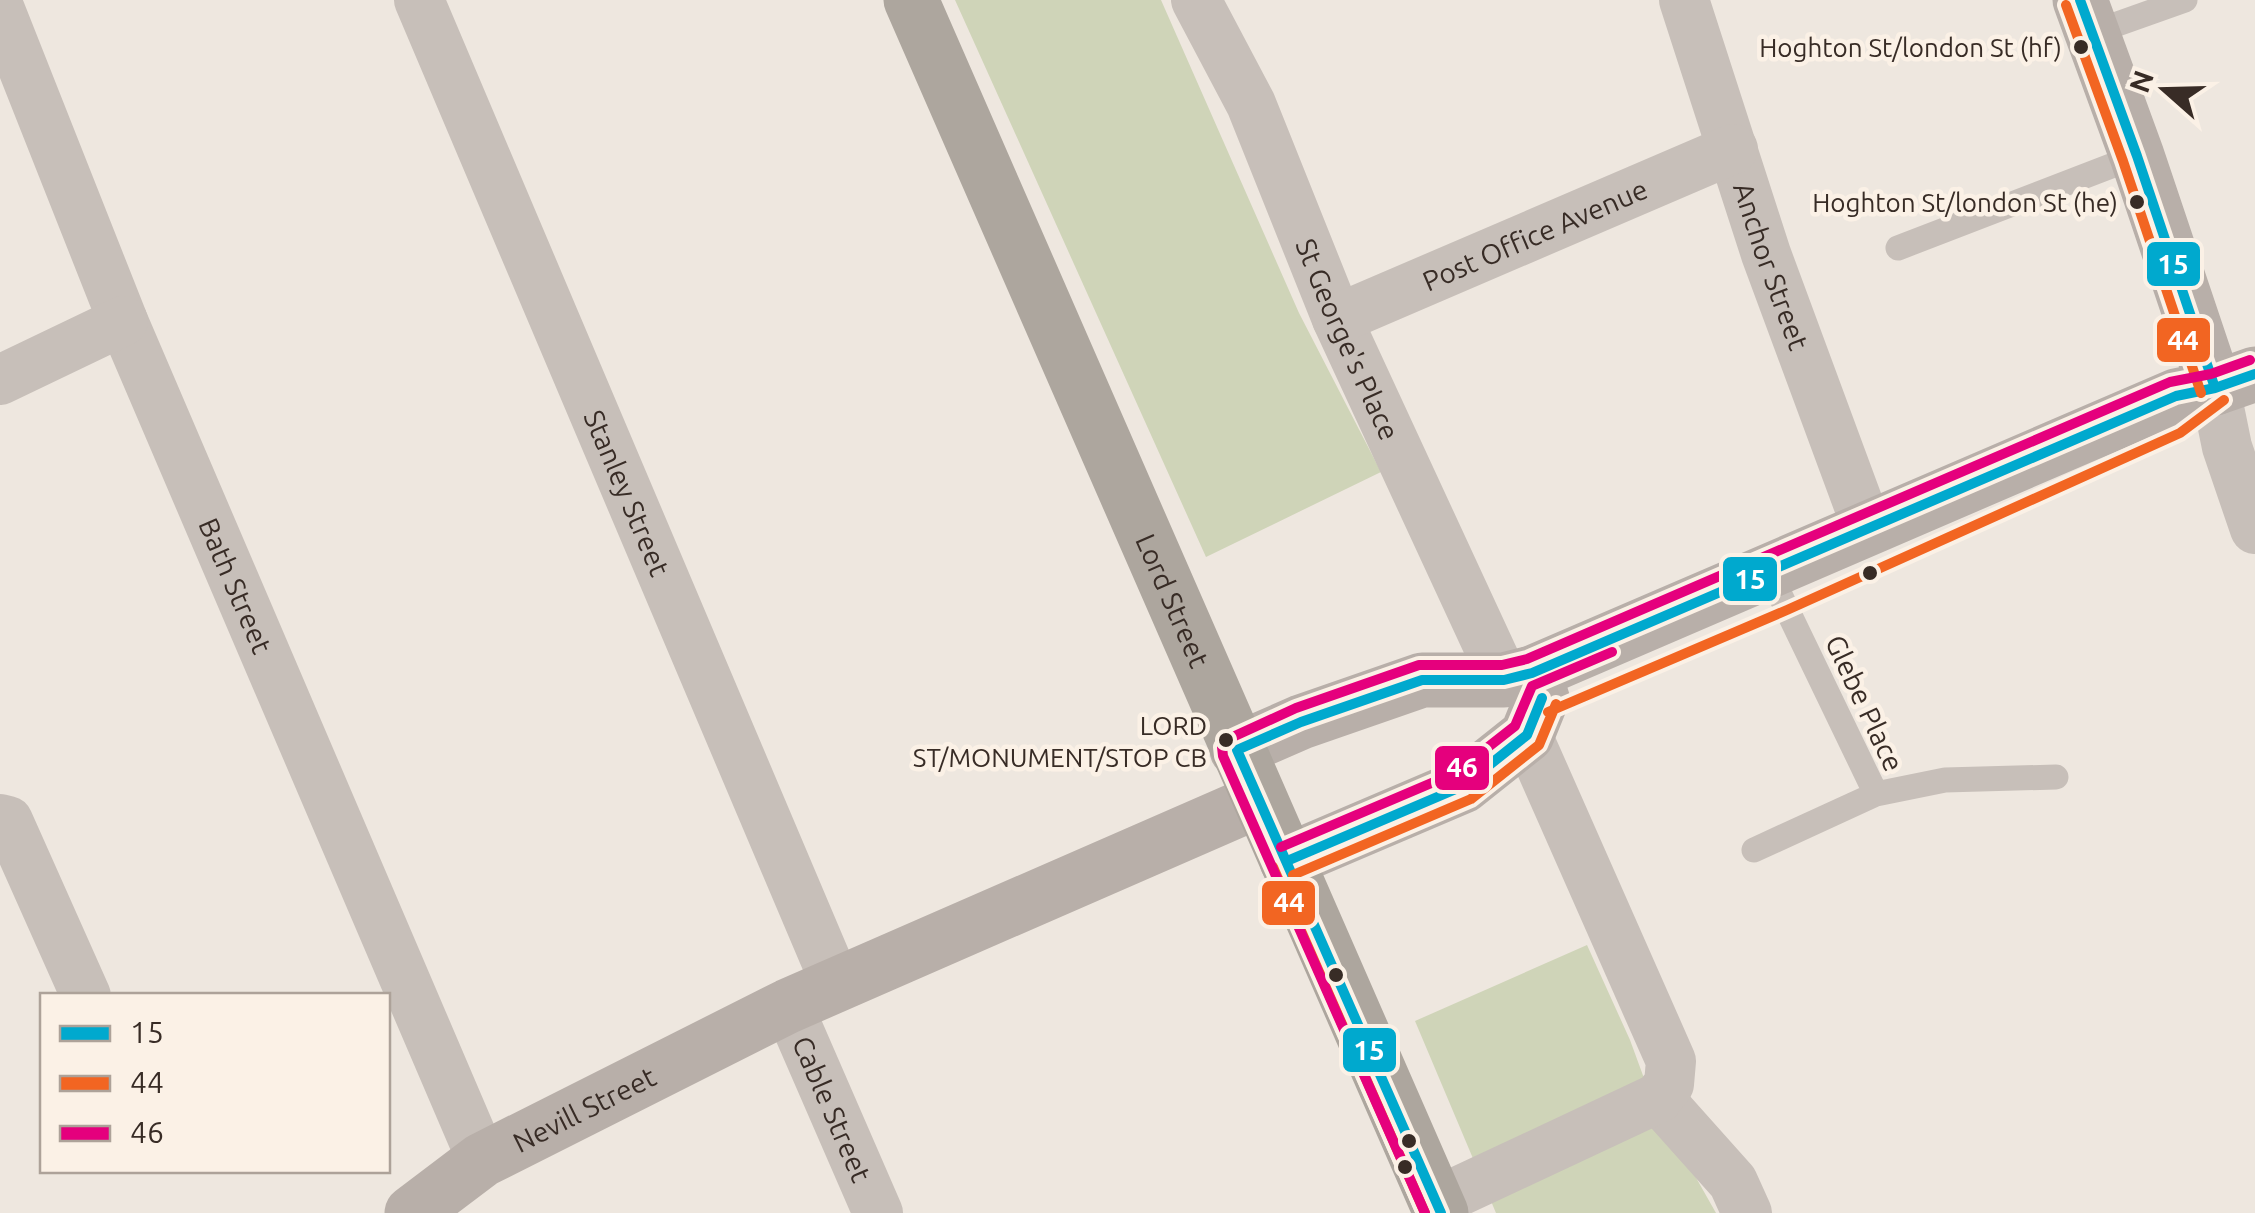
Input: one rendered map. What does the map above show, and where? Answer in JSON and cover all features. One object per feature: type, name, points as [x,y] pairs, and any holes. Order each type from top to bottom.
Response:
[{"type":"highway","name":"Lord Street","points":[[910,0],[1438,1208]]},
{"type":"street","name":"Stanley Street","points":[[419,0],[812,995]]},
{"type":"street","name":"St George's Place","points":[[1196,0],[1251,104],[1337,319],[1526,696]]},
{"type":"street","name":"Anchor Street","points":[[1684,0],[1766,254],[1868,530]]},
{"type":"street","name":"Bath Street","points":[[0,10],[123,321],[482,1160]]},
{"type":"street","points":[[2086,17],[2138,156],[2235,381],[2228,447],[2255,529]]},
{"type":"street","name":"Post Office Avenue","points":[[1337,319],[1733,149]]},
{"type":"street","points":[[0,380],[123,321]]},
{"type":"street","points":[[1775,584],[1868,530],[2176,396],[2235,381]]},
{"type":"street","points":[[1287,861],[1463,786],[1526,696],[1775,584],[2174,419],[2235,381]]},
{"type":"street","points":[[1237,750],[1301,722],[1422,680],[1526,696]]},
{"type":"street","points":[[1526,696],[1671,1061],[1669,1084],[1658,1098],[1733,1182],[1746,1213]]},
{"type":"street","name":"Nevill Street","points":[[412,1213],[482,1160],[812,995],[1260,800]]},
{"type":"street","points":[[0,819],[8,822],[85,993]]},
{"type":"street","name":"Cable Street","points":[[812,995],[878,1213]]},
{"type":"street","name":"Lord Street","points":[[1438,1208],[1658,1098]]},
{"type":"lane","points":[[2086,17],[2185,0]]},
{"type":"lane","points":[[1898,248],[2138,156]]},
{"type":"lane","name":"Glebe Place","points":[[1754,850],[1876,794],[1775,584]]},
{"type":"lane","points":[[1876,794],[1944,780],[2056,777]]},
{"type":"green space","points":[[955,0],[1161,0],[1299,313],[1381,472],[1206,557]]},
{"type":"green space","points":[[1587,945],[1652,1100],[1716,1213],[1496,1213],[1415,1021]]},
{"type":"transit line","name":"15","points":[[2080,0],[2215,388]]},
{"type":"transit line","name":"44","points":[[2066,5],[2201,393]]},
{"type":"transit line","name":"46","points":[[1425,1213],[1223,756],[1226,740],[1296,708],[1419,665],[1502,665],[1527,659],[2170,382],[2211,374],[2250,360]]},
{"type":"transit line","name":"15","points":[[1237,750],[1301,722],[1422,680],[1504,680],[1532,673],[2176,396],[2255,374]]},
{"type":"transit line","name":"44","points":[[1548,712],[1787,610],[2180,433],[2224,400]]},
{"type":"transit line","name":"46","points":[[1281,847],[1455,773],[1515,726],[1532,686],[1612,652]]},
{"type":"transit line","name":"15","points":[[1287,861],[1463,786],[1527,735],[1542,698]]},
{"type":"transit line","name":"44","points":[[1293,875],[1471,799],[1539,745],[1556,704]]},
{"type":"transit line","name":"15","points":[[1237,750],[1441,1213]]},
{"type":"transit line","name":"44","points":[[1273,867],[1425,1213]]},
{"type":"place","name":"Hoghton St/london St (hf)","points":[[2081,47]]},
{"type":"place","name":"Hoghton St/london St (he)","points":[[2137,202]]},
{"type":"place","name":"LORD ST/MONUMENT/STOP CB","points":[[1226,740]]}]
